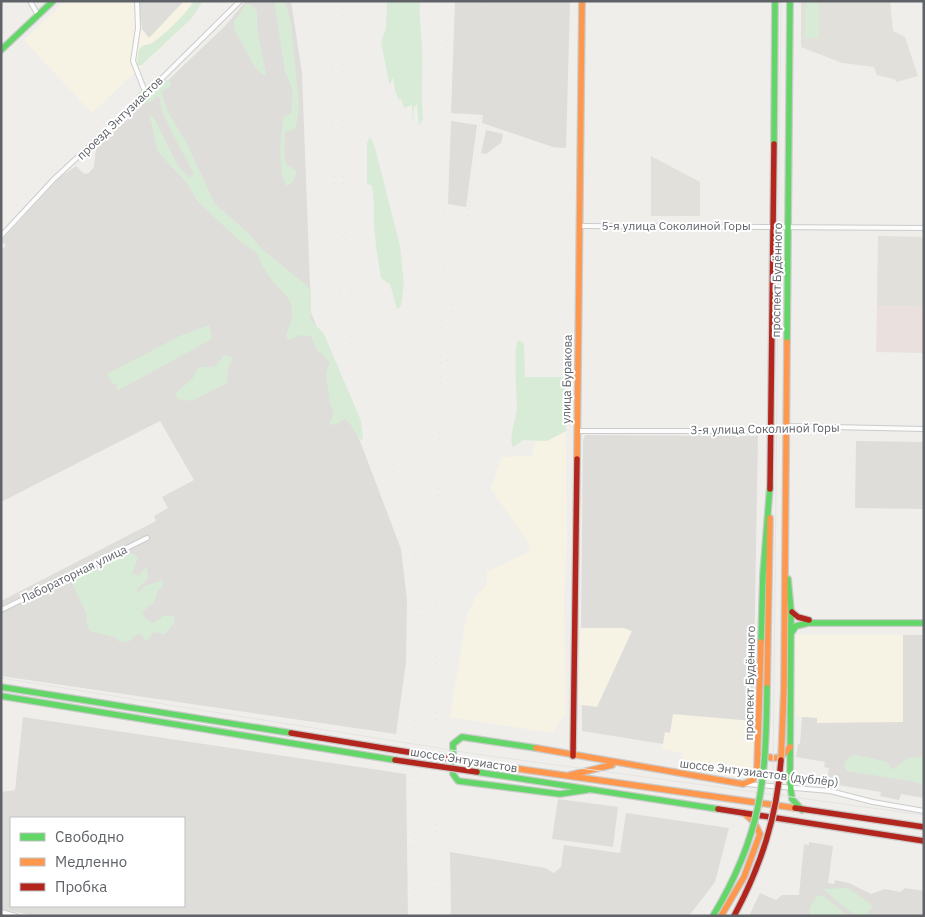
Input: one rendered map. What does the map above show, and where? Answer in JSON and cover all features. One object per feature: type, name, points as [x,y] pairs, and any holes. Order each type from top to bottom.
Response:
[{"type":"main road","points":[[1,50],[53,1]]},
{"type":"main road","name":"улица Буракова","points":[[572,756],[582,1]]},
{"type":"main road","name":"проспект Будённого","points":[[713,916],[742,862],[760,812],[766,773],[772,431],[776,1]]},
{"type":"main road","name":"проспект Будённого","points":[[734,916],[756,876],[776,815],[782,770],[788,598],[785,560],[790,1]]},
{"type":"main road","name":"проспект Будённого","points":[[743,784],[756,776],[759,745],[762,575],[770,486]]},
{"type":"main road","name":"проспект Будённого","points":[[788,598],[791,611],[790,789]]},
{"type":"main road","points":[[791,611],[800,618],[816,622]]},
{"type":"main road","points":[[791,632],[800,624],[816,622],[924,623]]},
{"type":"main road","name":"шоссе Энтузиастов","points":[[1,687],[477,763],[924,828]]},
{"type":"main road","name":"шоссе Энтузиастов","points":[[1,696],[396,760],[924,842]]},
{"type":"main road","name":"шоссе Энтузиастов (дублёр)","points":[[587,790],[569,793],[539,792],[458,782],[453,774],[453,744],[456,739],[462,737],[743,784]]},
{"type":"main road","points":[[759,745],[764,755],[773,759],[782,756],[791,746]]},
{"type":"main road","points":[[559,775],[576,774],[604,766],[621,764]]},
{"type":"main road","points":[[790,789],[792,799],[802,810]]},
{"type":"main road","points":[[721,916],[744,877],[760,834],[752,818],[744,813]]},
{"type":"street","points":[[30,1],[38,15]]},
{"type":"street","points":[[137,1],[138,28],[133,61],[146,94]]},
{"type":"street","name":"проезд Энтузиастов","points":[[1,236],[54,179],[146,94],[240,1]]},
{"type":"street","name":"5-я улица Соколиной Горы","points":[[578,226],[774,225],[924,228]]},
{"type":"street","name":"3-я улица Соколиной Горы","points":[[577,431],[772,431],[786,426],[924,429]]},
{"type":"street","name":"Лабораторная улица","points":[[1,610],[147,538]]},
{"type":"street","name":"шоссе Энтузиастов (дублёр)","points":[[743,784],[830,791],[872,802],[924,811]]},
{"type":"street","points":[[1,912],[16,916]]},
{"type":"shaded area","points":[[65,1],[204,1],[178,32],[92,113],[24,40]]},
{"type":"shaded area","points":[[138,1],[184,1],[149,38],[142,29]]},
{"type":"shaded area","points":[[246,1],[291,1],[302,73],[311,312],[401,549],[407,600],[406,662],[396,734],[1,676],[1,601],[156,521],[154,516],[168,508],[162,497],[194,480],[160,421],[1,502],[1,251],[6,245],[1,241],[60,177],[76,166],[84,174],[89,173],[94,167],[96,149],[225,26]]},
{"type":"shaded area","points":[[455,1],[570,1],[566,148],[553,147],[482,123],[483,115],[451,113]]},
{"type":"shaded area","points":[[801,1],[890,1],[893,31],[905,37],[918,76],[897,82],[894,79],[877,75],[874,67],[842,63],[801,47]]},
{"type":"shaded area","points":[[451,121],[477,125],[466,207],[448,204]]},
{"type":"shaded area","points":[[486,130],[503,134],[501,143],[486,154],[481,153]]},
{"type":"shaded area","points":[[651,156],[700,182],[700,216],[651,216]]},
{"type":"shaded area","points":[[878,236],[924,237],[924,307],[877,306]]},
{"type":"shaded area","points":[[877,306],[924,307],[924,353],[876,352]]},
{"type":"shaded area","points":[[566,431],[567,544],[564,600],[566,716],[563,717],[552,733],[450,717],[466,618],[476,596],[487,584],[487,572],[530,551],[528,542],[491,489],[501,457],[532,456],[535,441],[547,441]]},
{"type":"shaded area","points":[[585,435],[758,436],[753,721],[673,714],[670,733],[665,732],[663,744],[582,731],[582,705],[597,707],[632,631],[624,628],[581,628],[583,441]]},
{"type":"shaded area","points":[[856,441],[924,442],[924,509],[855,508]]},
{"type":"shaded area","points":[[580,628],[624,628],[632,631],[597,707],[579,705]]},
{"type":"shaded area","points":[[795,635],[903,635],[903,722],[816,723],[817,719],[795,716]]},
{"type":"shaded area","points":[[903,635],[924,635],[924,798],[901,794],[899,800],[880,796],[881,792],[826,783],[829,768],[824,767],[825,762],[796,757],[798,744],[800,744],[802,717],[817,718],[817,723],[903,722]]},
{"type":"shaded area","points":[[673,714],[753,721],[756,738],[752,773],[746,778],[681,768],[683,753],[662,749],[665,732],[670,732]]},
{"type":"shaded area","points":[[23,717],[406,774],[408,916],[35,916],[1,909],[1,792],[15,790]]},
{"type":"shaded area","points":[[558,799],[618,807],[613,847],[552,839]]},
{"type":"shaded area","points":[[626,813],[729,828],[715,882],[689,916],[451,916],[450,852],[545,868],[554,873],[561,867],[564,845],[620,853]]},
{"type":"shaded area","points":[[809,842],[833,846],[828,883],[834,884],[835,880],[849,883],[871,894],[885,889],[900,892],[905,888],[924,891],[924,916],[749,916],[760,893],[776,900],[782,895],[799,895],[804,844],[809,845]]},
{"type":"green space","points":[[194,1],[203,1],[191,19],[142,65],[137,66],[140,48],[152,43],[163,34],[181,18]]},
{"type":"green space","points":[[274,1],[285,1],[291,22],[299,106],[296,126],[293,130],[285,132],[284,152],[286,164],[297,171],[293,182],[287,186],[282,173],[281,142],[284,116],[291,114],[293,91],[285,71]]},
{"type":"green space","points":[[387,1],[420,1],[423,122],[422,120],[419,126],[417,104],[414,107],[413,125],[412,105],[404,108],[401,99],[399,100],[395,91],[393,77],[390,85],[389,82],[381,42],[386,28]]},
{"type":"green space","points":[[806,2],[819,2],[819,38],[805,38]]},
{"type":"green space","points":[[246,4],[251,4],[257,11],[257,29],[266,74],[263,75],[255,67],[234,29],[234,22]]},
{"type":"green space","points":[[157,78],[165,79],[171,83],[170,87],[161,91],[167,110],[186,142],[215,204],[247,232],[263,250],[311,291],[311,320],[324,334],[361,421],[363,439],[361,440],[345,419],[334,425],[329,424],[334,413],[330,404],[326,373],[330,362],[317,350],[311,336],[300,335],[290,340],[286,337],[292,318],[292,308],[288,298],[262,266],[256,252],[240,241],[198,202],[187,183],[158,152],[149,114],[154,118],[178,166],[189,178],[194,174],[162,111],[160,99],[157,96],[153,101],[139,105],[133,102],[136,95]]},
{"type":"green space","points":[[370,137],[375,148],[400,246],[404,284],[401,306],[397,309],[390,284],[381,278],[374,230],[372,186],[367,183],[367,143]]},
{"type":"green space","points":[[209,325],[212,339],[117,391],[117,384],[113,384],[107,374],[180,336]]},
{"type":"green space","points":[[518,340],[524,343],[525,377],[566,377],[566,431],[547,441],[523,440],[513,447],[512,434],[517,409],[515,362]]},
{"type":"green space","points":[[224,355],[233,358],[228,368],[227,383],[192,401],[178,399],[175,394],[193,378],[197,369],[214,367]]},
{"type":"green space","points":[[133,553],[138,558],[132,574],[139,575],[145,568],[147,569],[148,578],[137,589],[138,593],[145,586],[163,580],[163,586],[158,590],[154,602],[142,612],[144,617],[152,623],[163,616],[173,616],[175,622],[165,634],[153,632],[146,642],[141,633],[134,636],[130,641],[120,642],[115,637],[92,632],[88,628],[86,613],[72,583],[75,576],[104,566],[120,556]]},
{"type":"green space","points":[[857,755],[887,762],[893,770],[908,758],[924,756],[924,785],[917,782],[847,771],[844,767],[845,762],[850,757]]},
{"type":"green space","points":[[848,888],[873,906],[865,916],[856,916],[823,889]]},
{"type":"green space","points":[[820,895],[848,916],[810,916],[809,909],[816,897]]},
{"type":"tram line","points":[[781,1],[773,780],[777,791],[783,795]]},
{"type":"tram line","points":[[1,678],[476,754],[924,815]]},
{"type":"railway","points":[[79,134],[215,1]]},
{"type":"railway","points":[[1,219],[228,1]]},
{"type":"railway","points":[[333,1],[335,211],[341,297],[352,347]]},
{"type":"railway","points":[[342,1],[344,209],[346,250],[355,333],[406,513],[417,565],[419,597],[414,716],[414,916]]},
{"type":"railway","points":[[438,916],[435,781],[438,476],[445,199],[446,1]]},
{"type":"railway","points":[[447,361],[454,270],[468,213],[481,114],[485,54],[485,1]]},
{"type":"railway","points":[[368,839],[396,814],[405,798],[410,779]]},
{"type":"railway","points":[[324,916],[346,906],[366,892],[392,865],[406,835],[410,814]]},
{"type":"railway","points":[[395,916],[396,896],[410,846]]},
{"type":"railway","points":[[387,916],[393,890]]},
{"type":"railway","points":[[185,899],[250,914],[272,916]]},
{"type":"traffic: fast","points":[[1,50],[53,1]]},
{"type":"traffic: fast","points":[[774,144],[775,1]]},
{"type":"traffic: fast","points":[[787,342],[790,1]]},
{"type":"traffic: fast","points":[[761,642],[763,575],[770,486]]},
{"type":"traffic: fast","points":[[788,579],[791,611],[790,781],[792,799],[802,810]]},
{"type":"traffic: fast","points":[[792,632],[796,626],[808,623],[924,623]]},
{"type":"traffic: fast","points":[[1,687],[291,733]]},
{"type":"traffic: fast","points":[[713,916],[742,859],[758,806],[765,751],[767,688]]},
{"type":"traffic: fast","points":[[1,696],[395,760]]},
{"type":"traffic: fast","points":[[536,748],[462,737],[453,744],[453,774],[458,781],[560,794],[587,790]]},
{"type":"traffic: fast","points":[[477,772],[718,809]]},
{"type":"traffic: slow","points":[[577,459],[582,1]]},
{"type":"traffic: slow","points":[[784,688],[787,342]]},
{"type":"traffic: slow","points":[[767,688],[770,518]]},
{"type":"traffic: slow","points":[[536,748],[743,784],[753,780],[757,770],[761,642]]},
{"type":"traffic: slow","points":[[781,760],[784,688]]},
{"type":"traffic: slow","points":[[763,754],[775,758],[790,747]]},
{"type":"traffic: slow","points":[[477,763],[795,808]]},
{"type":"traffic: slow","points":[[570,775],[612,765]]},
{"type":"traffic: slow","points":[[721,916],[744,877],[760,834],[754,822],[744,813]]},
{"type":"traffic: jam","points":[[770,489],[774,144]]},
{"type":"traffic: jam","points":[[573,756],[577,459]]},
{"type":"traffic: jam","points":[[792,612],[798,617],[809,620]]},
{"type":"traffic: jam","points":[[291,733],[395,750]]},
{"type":"traffic: jam","points":[[395,750],[477,763]]},
{"type":"traffic: jam","points":[[395,760],[477,772]]},
{"type":"traffic: jam","points":[[734,916],[752,879],[766,841],[776,801],[781,760]]},
{"type":"traffic: jam","points":[[795,808],[924,827]]},
{"type":"traffic: jam","points":[[718,809],[924,841]]}]
